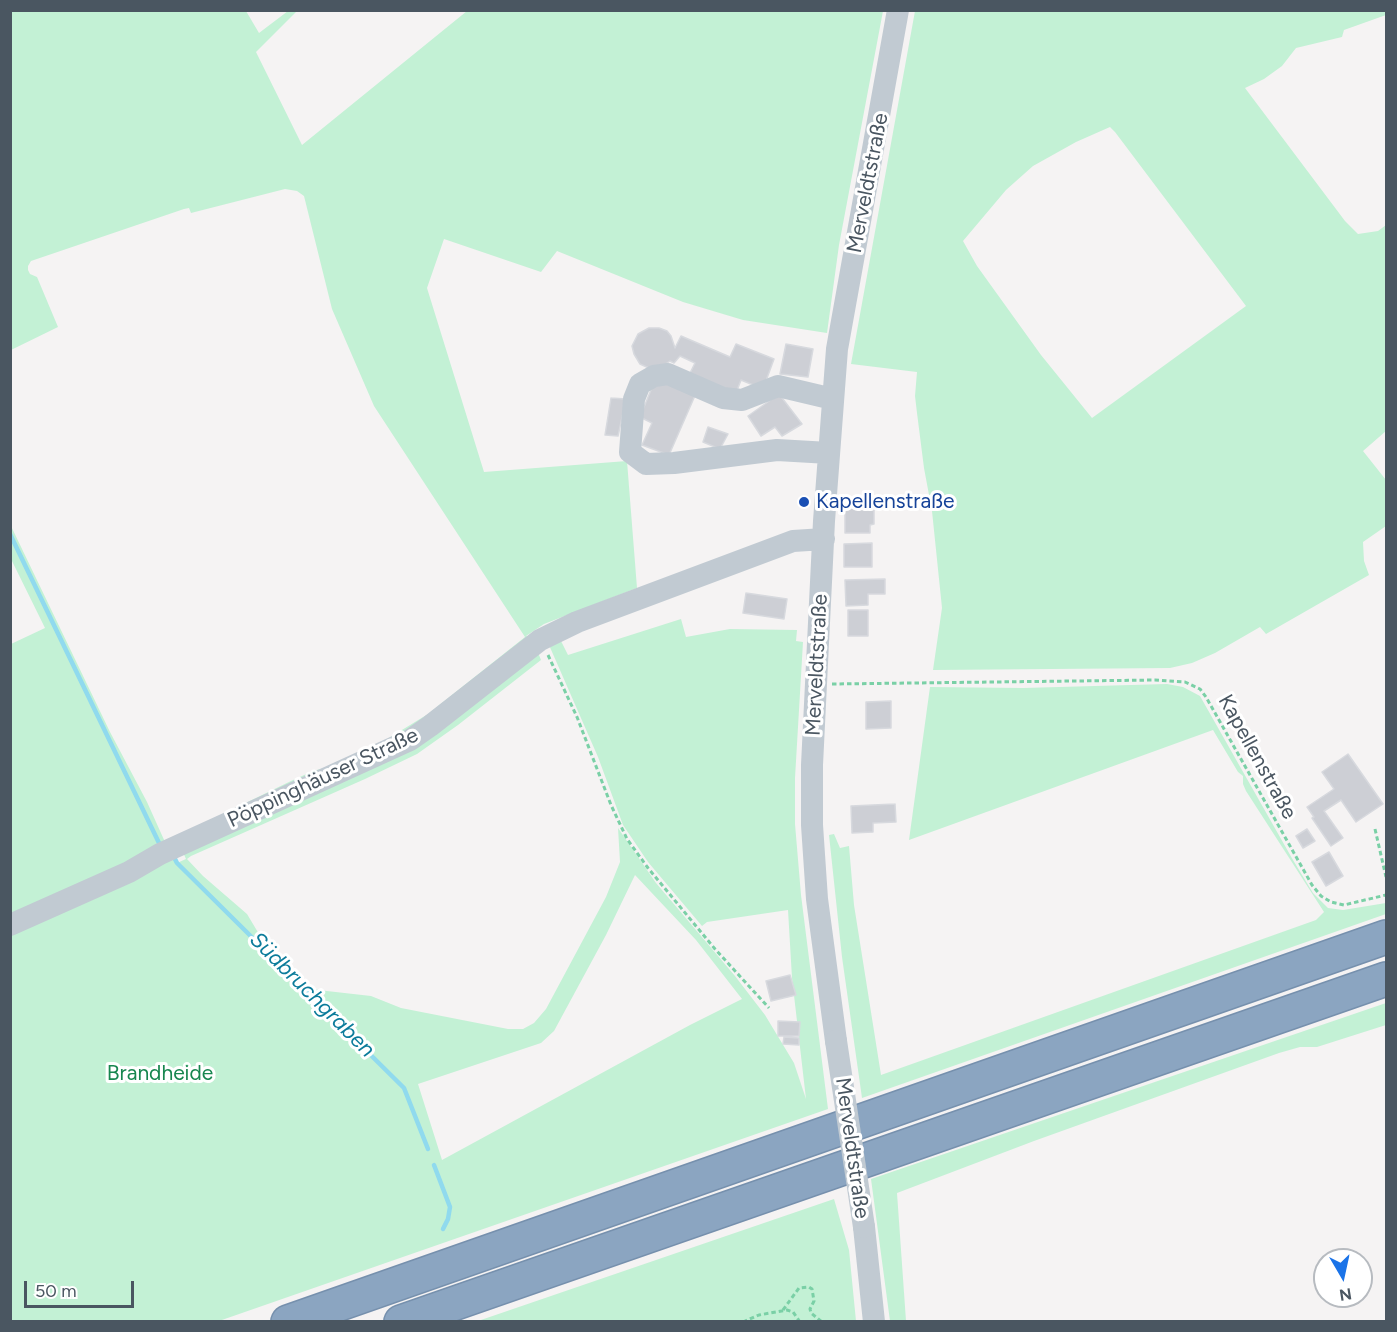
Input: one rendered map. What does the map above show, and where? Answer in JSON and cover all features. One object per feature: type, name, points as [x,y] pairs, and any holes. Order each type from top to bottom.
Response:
[{"type":"highway","points":[[288,1322],[1386,937]]},
{"type":"highway","points":[[401,1322],[1386,979]]},
{"type":"street","name":"Merveldtstraße","points":[[874,1322],[864,1227],[817,899],[812,825],[812,765],[815,684],[837,349],[898,10]]},
{"type":"street","points":[[830,453],[777,450],[674,463],[646,464],[630,452],[634,399],[640,384],[654,376],[668,374],[723,398],[742,400],[778,386],[834,399]]},
{"type":"street","name":"Pöppinghäuser Straße","points":[[10,925],[129,872],[160,855],[410,740],[540,640],[577,622],[793,541],[824,539]]},
{"type":"path","points":[[540,640],[577,717],[611,805],[627,839],[715,949],[769,1008]]},
{"type":"path","name":"Kapellenstraße","points":[[815,684],[1155,680],[1185,682],[1200,689],[1206,697],[1312,885],[1321,896],[1331,902],[1344,904],[1386,896]]},
{"type":"path","points":[[1375,829],[1386,877]]},
{"type":"path","points":[[783,1310],[799,1288],[809,1287],[812,1289],[814,1300],[810,1309],[811,1313],[822,1322]]},
{"type":"path","points":[[742,1322],[759,1315],[783,1310],[793,1312],[800,1322]]},
{"type":"green space","name":"Brandheide","points":[[11,11],[246,11],[259,33],[288,11],[297,11],[256,52],[302,145],[467,11],[883,11],[839,245],[827,333],[743,320],[683,302],[557,251],[541,272],[444,239],[427,288],[484,472],[627,461],[637,588],[544,624],[526,636],[530,637],[528,643],[411,734],[168,846],[177,863],[186,859],[181,848],[401,749],[428,733],[537,650],[541,660],[417,754],[187,859],[247,914],[259,934],[306,984],[318,990],[371,996],[401,1008],[508,1029],[523,1029],[534,1023],[546,1009],[606,897],[620,862],[618,828],[656,883],[765,1015],[794,1063],[806,1099],[792,978],[788,910],[707,922],[702,926],[648,862],[623,825],[598,757],[549,645],[560,639],[568,655],[681,619],[686,637],[730,629],[797,630],[796,641],[803,642],[795,778],[795,824],[801,895],[828,1109],[219,1321],[11,1321],[11,644],[45,628],[11,559],[10,524],[165,842],[291,781],[384,741],[428,714],[525,637],[374,406],[332,309],[304,196],[297,191],[285,189],[191,213],[189,208],[184,209],[31,261],[28,270],[30,274],[37,277],[58,327],[11,350]],"holes":[[[635,875],[696,940],[742,999],[442,1160],[418,1084],[541,1043],[554,1031],[606,935]]]},
{"type":"green space","points":[[915,11],[1386,11],[1386,15],[1344,30],[1342,37],[1296,48],[1282,66],[1264,79],[1245,88],[1345,221],[1358,234],[1378,231],[1386,225],[1386,431],[1363,451],[1386,480],[1386,526],[1363,542],[1364,561],[1369,575],[1266,634],[1260,627],[1215,653],[1192,663],[1170,668],[933,670],[942,608],[932,511],[915,396],[917,372],[851,364]],"holes":[[[1110,127],[1246,306],[1092,418],[1041,355],[977,266],[963,241],[1006,190],[1033,166],[1076,142]]]},
{"type":"green space","points":[[1167,684],[1183,687],[1200,696],[1313,893],[1328,908],[1343,910],[1386,903],[1386,914],[862,1098],[842,957],[829,835],[834,834],[840,848],[849,846],[854,905],[881,1075],[1316,920],[1324,912],[1246,791],[1243,776],[1238,772],[1213,730],[909,840],[930,687],[1023,688]]},
{"type":"green space","points":[[1386,1003],[1386,1025],[1317,1047],[1300,1047],[1279,1053],[897,1193],[906,1321],[890,1321],[871,1179]]},
{"type":"green space","points":[[834,1199],[849,1250],[856,1321],[478,1321]]},
{"type":"building","points":[[649,328],[667,331],[675,348],[681,336],[730,357],[736,344],[774,359],[763,389],[741,380],[736,393],[689,375],[695,363],[680,356],[674,363],[670,361],[660,368],[651,369],[640,364],[632,346],[638,334]]},
{"type":"building","points":[[786,344],[813,349],[808,377],[780,374]]},
{"type":"building","points":[[655,380],[697,391],[669,455],[642,445],[652,423],[640,417]]},
{"type":"building","points":[[779,394],[802,424],[782,436],[775,427],[761,436],[748,416]]},
{"type":"building","points":[[611,398],[626,399],[618,436],[605,435]]},
{"type":"building","points":[[708,427],[728,434],[720,449],[703,442]]},
{"type":"building","points":[[845,505],[874,505],[874,524],[870,525],[870,533],[845,533]]},
{"type":"building","points":[[872,543],[872,567],[844,567],[844,544]]},
{"type":"building","points":[[885,579],[885,594],[868,594],[868,605],[846,606],[845,580]]},
{"type":"building","points":[[746,593],[787,599],[784,619],[743,613]]},
{"type":"building","points":[[848,610],[868,610],[868,636],[848,636]]},
{"type":"building","points":[[891,701],[891,728],[866,729],[866,702]]},
{"type":"building","points":[[1348,754],[1383,804],[1356,822],[1341,800],[1324,811],[1343,838],[1331,846],[1307,807],[1334,789],[1322,772]]},
{"type":"building","points":[[895,804],[896,822],[873,823],[873,832],[852,833],[851,806]]},
{"type":"building","points":[[1307,829],[1315,841],[1303,848],[1296,836]]},
{"type":"building","points":[[1329,852],[1343,876],[1326,886],[1312,862]]},
{"type":"building","points":[[790,975],[796,995],[771,1001],[766,981]]},
{"type":"building","points":[[778,1021],[800,1022],[799,1036],[778,1036]]},
{"type":"building","points":[[784,1037],[799,1038],[799,1045],[783,1044]]},
{"type":"waterway","name":"Südbruchgraben","points":[[10,534],[159,843]]},
{"type":"waterway","name":"Südbruchgraben","points":[[174,857],[177,863],[404,1088],[428,1149]]},
{"type":"waterway","name":"Südbruchgraben","points":[[434,1165],[450,1207],[443,1229]]},
{"type":"place","name":"Kapellenstraße","points":[[804,502]]}]
